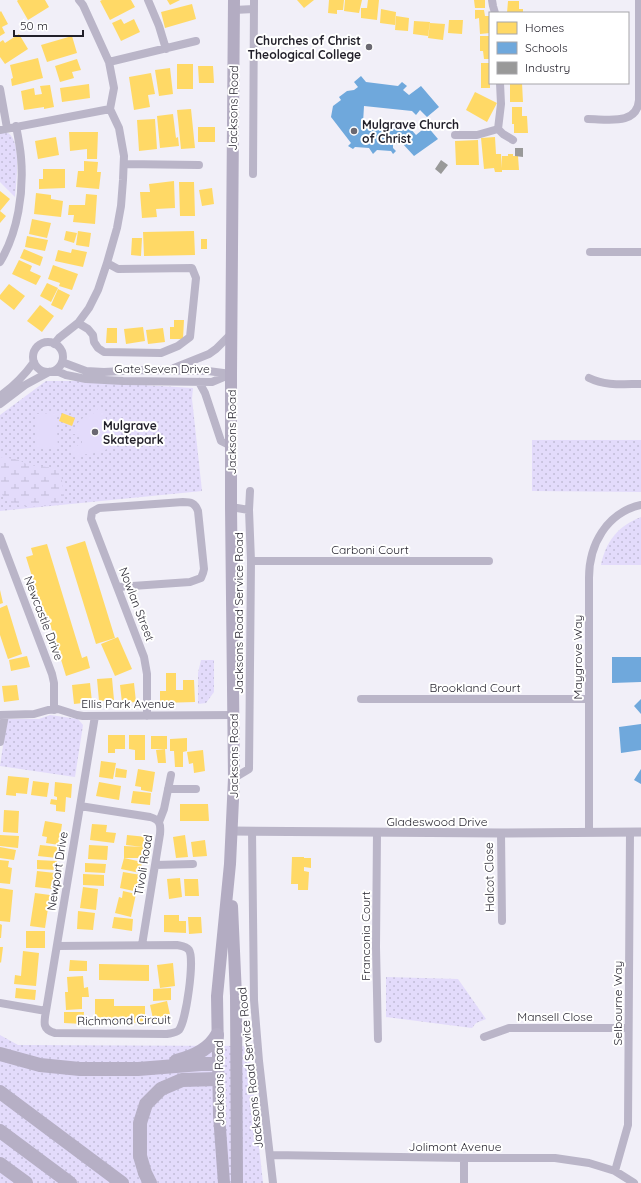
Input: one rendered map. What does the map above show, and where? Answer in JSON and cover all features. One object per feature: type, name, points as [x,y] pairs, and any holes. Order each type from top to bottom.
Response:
[{"type":"highway","points":[[138,1069],[179,1060],[205,1050],[214,1042],[217,1035]]},
{"type":"highway","points":[[0,1054],[40,1065],[80,1069],[138,1069],[217,1064]]},
{"type":"highway","points":[[150,1183],[145,1173],[140,1156],[140,1123],[146,1104],[161,1089],[182,1080],[218,1079]]},
{"type":"highway","points":[[0,1092],[122,1183]]},
{"type":"highway","points":[[0,1130],[70,1183]]},
{"type":"highway","points":[[0,1164],[26,1183]]},
{"type":"main road","name":"Jacksons Road","points":[[224,1183],[218,1115],[217,996],[230,864],[234,778],[230,507],[234,5]]},
{"type":"main road","name":"Jacksons Road","points":[[230,864],[236,996],[237,1183]]},
{"type":"main road","points":[[217,1064],[236,1064]]},
{"type":"main road","points":[[218,1079],[236,1078]]},
{"type":"street","points":[[0,404],[25,386],[56,370],[62,362],[62,354],[58,347],[59,338],[76,325],[89,308],[98,290],[117,228],[121,206],[124,156],[119,128],[110,109],[114,88],[109,62],[83,5],[79,0]]},
{"type":"street","points":[[148,0],[159,26],[166,49]]},
{"type":"street","points":[[253,174],[254,0]]},
{"type":"street","points":[[492,0],[492,6],[495,12]]},
{"type":"street","points":[[588,119],[626,118],[635,113],[637,109],[639,100],[639,0]]},
{"type":"street","points":[[234,5],[254,10]]},
{"type":"street","points":[[109,62],[196,41]]},
{"type":"street","points":[[498,129],[501,104],[500,84]]},
{"type":"street","points":[[0,89],[4,129],[110,109]]},
{"type":"street","points":[[0,262],[13,233],[22,181],[21,156],[16,126]]},
{"type":"street","points":[[455,135],[477,135],[498,129]]},
{"type":"street","points":[[498,129],[513,140]]},
{"type":"street","points":[[124,164],[199,165]]},
{"type":"street","points":[[590,252],[641,252]]},
{"type":"street","points":[[76,325],[88,329],[93,335],[94,342],[98,348],[104,352],[161,353],[178,346],[190,337],[196,278],[192,268],[118,269],[107,263]]},
{"type":"street","name":"Gate Seven Drive","points":[[165,371],[209,354],[231,334]]},
{"type":"street","points":[[51,372],[45,372],[36,367],[33,359],[34,352],[38,346],[46,342],[58,347]]},
{"type":"street","points":[[0,396],[24,376],[34,362]]},
{"type":"street","name":"Gate Seven Drive","points":[[62,362],[86,371],[212,371],[231,374]]},
{"type":"street","name":"Gate Seven Drive","points":[[51,372],[59,372],[86,379],[199,382],[212,382],[231,374]]},
{"type":"street","points":[[589,378],[597,382],[607,384],[641,384]]},
{"type":"street","points":[[199,382],[205,393],[221,441],[231,446]]},
{"type":"street","name":"Jacksons Road Service Road","points":[[234,778],[249,769],[251,562],[250,491]]},
{"type":"street","name":"Nowlan Street","points":[[118,587],[190,582],[201,578],[204,569],[198,511],[194,504],[183,502],[99,508],[92,512],[91,519],[146,664],[147,716]]},
{"type":"street","name":"Maygrove Way","points":[[589,832],[589,568],[598,538],[609,524],[629,509],[641,505]]},
{"type":"street","points":[[230,507],[250,510]]},
{"type":"street","name":"Newcastle Drive","points":[[0,537],[52,674],[54,683],[54,710]]},
{"type":"street","name":"Carboni Court","points":[[251,562],[489,560]]},
{"type":"street","name":"Brookland Court","points":[[361,699],[588,699]]},
{"type":"street","name":"Ellis Park Avenue","points":[[2,715],[34,714],[58,709],[77,715],[95,716],[234,715]]},
{"type":"street","points":[[0,742],[2,715]]},
{"type":"street","name":"Newport Drive","points":[[47,1029],[45,1025],[46,1011],[95,716]]},
{"type":"street","points":[[159,822],[164,809],[171,775]]},
{"type":"street","points":[[168,789],[196,789]]},
{"type":"street","name":"Tivoli Road","points":[[80,806],[150,817],[157,819],[159,822],[161,827],[142,945]]},
{"type":"street","name":"Gladeswood Drive","points":[[232,831],[500,833],[641,832]]},
{"type":"street","name":"Jacksons Road Service Road","points":[[252,831],[254,1000],[259,1061],[271,1155],[273,1183]]},
{"type":"street","name":"Franconia Court","points":[[377,832],[376,947],[378,1039]]},
{"type":"street","name":"Selbourne Way","points":[[615,1171],[628,1125],[630,832]]},
{"type":"street","name":"Halcot Close","points":[[500,833],[502,921]]},
{"type":"street","points":[[155,864],[193,864]]},
{"type":"street","name":"Richmond Circuit","points":[[47,1029],[50,1032],[64,1034],[174,1033],[182,1025],[190,986],[191,956],[189,950],[184,946],[57,946]]},
{"type":"street","points":[[0,1004],[46,1011]]},
{"type":"street","name":"Mansell Close","points":[[484,1037],[509,1028],[628,1028]]},
{"type":"street","name":"Jolimont Avenue","points":[[271,1155],[555,1158],[589,1163],[615,1171],[634,1183]]},
{"type":"street","points":[[464,1158],[464,1183]]},
{"type":"green space","points":[[0,133],[8,133],[12,137],[17,153],[15,197],[0,182]]},
{"type":"green space","points":[[46,381],[77,381],[193,388],[192,399],[202,491],[0,511],[0,415]]},
{"type":"green space","name":"Mulgrave Skatepark","points":[[100,408],[108,423],[118,426],[121,433],[112,446],[101,452],[73,456],[73,448],[82,443],[82,437],[69,432],[77,425],[79,421],[83,418],[91,416]]},
{"type":"green space","points":[[56,413],[58,449],[37,449],[35,414]]},
{"type":"green space","points":[[532,440],[641,440],[641,492],[532,491]]},
{"type":"green space","points":[[2,457],[19,460],[28,465],[56,468],[61,473],[64,496],[58,504],[33,507],[16,505],[9,501],[3,496],[0,489],[0,458]]},
{"type":"green space","points":[[641,517],[641,565],[601,565],[606,549],[614,535],[626,525]]},
{"type":"green space","points":[[201,660],[214,660],[214,692],[206,703],[198,704],[198,673]]},
{"type":"green space","points":[[50,715],[78,719],[83,725],[75,777],[0,766],[7,719],[39,719]]},
{"type":"green space","points":[[386,977],[458,979],[486,1019],[476,1023],[472,1028],[386,1017]]},
{"type":"green space","points":[[0,1035],[18,1045],[248,1046],[263,1183],[0,1183]]},
{"type":"building: Homes","points":[[45,0],[49,7],[28,20],[17,1]]},
{"type":"building: Homes","points":[[131,0],[135,7],[110,20],[100,1]]},
{"type":"building: Homes","points":[[167,0],[180,0],[170,5]]},
{"type":"building: Homes","points":[[297,0],[314,0],[304,8]]},
{"type":"building: Homes","points":[[329,0],[344,0],[343,10],[337,10],[337,14],[328,13]]},
{"type":"building: Homes","points":[[345,0],[362,0],[359,13],[344,11]]},
{"type":"building: Homes","points":[[368,0],[379,0],[377,20],[361,18],[361,8],[367,8]]},
{"type":"building: Homes","points":[[474,0],[485,0],[485,8],[475,8]]},
{"type":"building: Homes","points":[[508,1],[519,1],[519,9],[523,9],[523,12],[507,12]]},
{"type":"building: Homes","points":[[192,4],[196,19],[165,28],[161,12]]},
{"type":"building: Homes","points":[[381,9],[396,12],[395,25],[380,23]]},
{"type":"building: Homes","points":[[475,10],[484,10],[485,16],[489,16],[489,33],[480,34],[479,18],[475,19]]},
{"type":"building: Homes","points":[[1,11],[8,24],[2,27],[5,33],[0,36],[0,12]]},
{"type":"building: Homes","points":[[396,16],[409,18],[408,31],[395,30]]},
{"type":"building: Homes","points":[[121,19],[124,24],[134,19],[140,32],[121,41],[112,23]]},
{"type":"building: Homes","points":[[449,20],[463,20],[462,34],[448,33]]},
{"type":"building: Homes","points":[[414,21],[430,22],[428,36],[413,34]]},
{"type":"building: Homes","points":[[430,23],[445,24],[443,40],[428,38]]},
{"type":"building: Homes","points":[[19,34],[28,49],[5,64],[0,57],[0,42],[3,40],[5,43]]},
{"type":"building: Homes","points":[[72,36],[77,53],[47,62],[41,45]]},
{"type":"building: Homes","points":[[480,36],[489,36],[489,59],[484,59],[483,51],[480,51]]},
{"type":"building: Homes","points":[[38,58],[43,78],[12,86],[11,79],[13,78],[10,65]]},
{"type":"building: Homes","points":[[77,59],[81,70],[72,72],[74,78],[60,82],[55,66]]},
{"type":"building: Homes","points":[[481,63],[489,63],[490,88],[481,88]]},
{"type":"building: Homes","points":[[177,64],[193,64],[193,89],[177,89]]},
{"type":"building: Homes","points":[[198,66],[213,66],[214,83],[199,83]]},
{"type":"building: Homes","points":[[170,68],[173,94],[159,96],[155,70]]},
{"type":"building: Homes","points":[[151,73],[155,94],[148,95],[150,107],[134,110],[129,77]]},
{"type":"building: Homes","points":[[89,84],[90,98],[62,102],[60,88]]},
{"type":"building: Homes","points":[[510,84],[522,84],[523,102],[510,102]]},
{"type":"building: Homes","points":[[50,85],[54,107],[24,110],[21,91],[34,88],[35,95],[42,94],[40,86]]},
{"type":"building: Homes","points":[[475,92],[497,103],[487,122],[466,110]]},
{"type":"building: Homes","points":[[512,107],[522,107],[522,116],[527,116],[528,133],[514,133],[514,124],[512,124]]},
{"type":"building: Homes","points":[[191,109],[195,148],[181,149],[177,110]]},
{"type":"building: Homes","points":[[173,114],[176,138],[178,137],[179,146],[160,148],[157,116]]},
{"type":"building: Homes","points":[[155,119],[157,149],[139,151],[137,120]]},
{"type":"building: Homes","points":[[198,127],[215,127],[215,142],[198,142]]},
{"type":"building: Homes","points":[[69,132],[98,132],[97,159],[87,159],[87,149],[70,151]]},
{"type":"building: Homes","points":[[56,137],[59,155],[38,159],[35,141]]},
{"type":"building: Homes","points":[[495,137],[496,154],[501,154],[502,168],[502,156],[513,154],[513,156],[518,156],[519,170],[502,170],[502,172],[495,172],[494,168],[484,169],[481,138]]},
{"type":"building: Homes","points":[[478,140],[479,165],[456,165],[455,141]]},
{"type":"building: Homes","points":[[84,161],[98,162],[97,172],[101,172],[99,189],[76,187],[78,171],[84,171]]},
{"type":"building: Homes","points":[[43,169],[65,169],[65,188],[39,189],[39,179],[43,179]]},
{"type":"building: Homes","points":[[174,181],[175,208],[156,209],[157,217],[142,218],[140,192],[150,192],[149,184]]},
{"type":"building: Homes","points":[[179,182],[194,182],[195,216],[180,216]]},
{"type":"building: Homes","points":[[212,188],[214,204],[202,206],[199,190]]},
{"type":"building: Homes","points":[[0,191],[10,199],[0,211]]},
{"type":"building: Homes","points":[[36,193],[51,195],[51,199],[63,201],[61,217],[34,214]]},
{"type":"building: Homes","points":[[86,194],[97,195],[95,224],[73,222],[74,215],[68,215],[69,205],[85,205]]},
{"type":"building: Homes","points":[[0,211],[6,216],[0,223]]},
{"type":"building: Homes","points":[[32,219],[51,223],[47,238],[29,234]]},
{"type":"building: Homes","points":[[66,231],[77,233],[74,243],[64,240]]},
{"type":"building: Homes","points":[[78,231],[91,233],[89,247],[76,245]]},
{"type":"building: Homes","points":[[194,231],[195,255],[144,256],[143,232]]},
{"type":"building: Homes","points":[[27,236],[48,240],[45,251],[25,247]]},
{"type":"building: Homes","points":[[132,238],[142,238],[141,256],[131,255]]},
{"type":"building: Homes","points":[[201,239],[207,239],[207,249],[201,249]]},
{"type":"building: Homes","points":[[24,249],[43,257],[40,266],[20,258]]},
{"type":"building: Homes","points":[[72,249],[87,252],[83,267],[55,261],[58,250],[71,253]]},
{"type":"building: Homes","points":[[19,260],[32,266],[30,271],[41,276],[36,285],[12,274]]},
{"type":"building: Homes","points":[[53,265],[78,274],[72,290],[59,286],[60,283],[48,279]]},
{"type":"building: Homes","points":[[47,283],[58,288],[51,302],[40,296]]},
{"type":"building: Homes","points":[[9,284],[25,296],[14,310],[0,299],[0,295]]},
{"type":"building: Homes","points":[[58,289],[70,295],[62,310],[51,305]]},
{"type":"building: Homes","points":[[40,305],[54,316],[42,332],[27,321]]},
{"type":"building: Homes","points":[[174,320],[184,320],[183,339],[170,339],[170,327],[174,327]]},
{"type":"building: Homes","points":[[143,327],[145,341],[126,344],[124,329]]},
{"type":"building: Homes","points":[[107,328],[117,328],[117,343],[106,343]]},
{"type":"building: Homes","points":[[163,328],[165,342],[148,344],[146,330]]},
{"type":"building: Homes","points":[[62,413],[75,418],[72,426],[59,421]]},
{"type":"building: Homes","points":[[85,541],[115,638],[96,644],[66,547]]},
{"type":"building: Homes","points":[[47,544],[82,658],[87,656],[90,668],[66,676],[51,627],[48,628],[26,557],[33,555],[31,548]]},
{"type":"building: Homes","points":[[0,590],[3,603],[0,604]]},
{"type":"building: Homes","points":[[7,605],[22,654],[8,659],[0,635],[0,608]]},
{"type":"building: Homes","points":[[118,637],[132,669],[115,676],[101,644]]},
{"type":"building: Homes","points":[[27,656],[30,667],[11,671],[9,660]]},
{"type":"building: Homes","points":[[166,673],[176,673],[176,690],[183,690],[183,680],[194,680],[195,702],[160,703],[160,691],[166,691]]},
{"type":"building: Homes","points":[[112,678],[114,700],[99,701],[97,679]]},
{"type":"building: Homes","points":[[90,683],[92,702],[74,704],[72,685]]},
{"type":"building: Homes","points":[[134,683],[136,702],[122,703],[120,685]]},
{"type":"building: Homes","points":[[17,685],[19,700],[4,702],[2,686]]},
{"type":"building: Homes","points":[[108,735],[125,735],[125,749],[115,749],[115,753],[108,753]]},
{"type":"building: Homes","points":[[129,735],[145,735],[145,760],[135,760],[135,750],[129,749]]},
{"type":"building: Homes","points":[[151,736],[167,736],[167,749],[151,749]]},
{"type":"building: Homes","points":[[187,738],[187,751],[183,752],[183,767],[175,767],[174,751],[170,751],[170,739]]},
{"type":"building: Homes","points":[[165,749],[166,763],[158,763],[156,750]]},
{"type":"building: Homes","points":[[203,750],[205,771],[194,773],[193,763],[189,764],[187,752]]},
{"type":"building: Homes","points":[[101,761],[116,763],[113,779],[99,777]]},
{"type":"building: Homes","points":[[116,768],[127,770],[126,778],[115,777]]},
{"type":"building: Homes","points":[[138,769],[155,772],[152,792],[141,790],[141,787],[135,786]]},
{"type":"building: Homes","points":[[8,776],[29,778],[27,794],[16,793],[16,796],[6,795]]},
{"type":"building: Homes","points":[[33,781],[49,783],[47,797],[31,795]]},
{"type":"building: Homes","points":[[55,782],[72,784],[71,798],[66,797],[65,812],[56,811],[56,805],[50,804],[51,799],[57,800],[57,797],[54,796]]},
{"type":"building: Homes","points":[[99,782],[121,786],[119,800],[96,796]]},
{"type":"building: Homes","points":[[133,791],[151,793],[150,805],[131,803]]},
{"type":"building: Homes","points":[[180,804],[208,804],[209,821],[180,821]]},
{"type":"building: Homes","points":[[4,810],[19,811],[18,833],[3,832]]},
{"type":"building: Homes","points":[[45,821],[62,824],[59,845],[46,843],[47,837],[42,836]]},
{"type":"building: Homes","points":[[92,824],[107,825],[106,832],[116,833],[114,843],[90,840]]},
{"type":"building: Homes","points":[[0,835],[19,836],[18,848],[0,846]]},
{"type":"building: Homes","points":[[127,835],[147,837],[145,858],[124,858],[124,846],[143,847],[126,845]]},
{"type":"building: Homes","points":[[185,835],[188,857],[176,858],[173,837]]},
{"type":"building: Homes","points":[[205,840],[207,856],[193,857],[191,842]]},
{"type":"building: Homes","points":[[40,845],[59,847],[57,858],[38,856]]},
{"type":"building: Homes","points":[[89,845],[108,846],[107,860],[88,859]]},
{"type":"building: Homes","points":[[0,847],[16,850],[14,860],[0,858]]},
{"type":"building: Homes","points":[[292,857],[311,858],[311,868],[304,867],[304,871],[309,872],[308,890],[298,890],[298,884],[291,884]]},
{"type":"building: Homes","points":[[124,858],[142,862],[140,873],[121,869]]},
{"type":"building: Homes","points":[[0,860],[9,861],[8,867],[12,868],[10,884],[0,883]]},
{"type":"building: Homes","points":[[37,860],[57,861],[56,870],[37,869]]},
{"type":"building: Homes","points":[[85,863],[106,864],[105,873],[85,872]]},
{"type":"building: Homes","points":[[37,871],[55,873],[53,889],[35,887]]},
{"type":"building: Homes","points":[[123,872],[141,875],[138,892],[120,888]]},
{"type":"building: Homes","points":[[83,874],[104,875],[104,886],[83,885]]},
{"type":"building: Homes","points":[[180,878],[182,897],[169,899],[167,879]]},
{"type":"building: Homes","points":[[184,879],[198,879],[199,896],[185,896]]},
{"type":"building: Homes","points":[[83,887],[98,889],[96,910],[80,908]]},
{"type":"building: Homes","points":[[0,888],[13,890],[10,922],[0,921]]},
{"type":"building: Homes","points":[[123,891],[136,894],[131,917],[115,913],[119,897],[122,898]]},
{"type":"building: Homes","points":[[35,893],[50,895],[45,928],[30,926]]},
{"type":"building: Homes","points":[[78,911],[95,913],[93,930],[77,929]]},
{"type":"building: Homes","points":[[164,915],[179,915],[179,921],[186,921],[186,933],[164,932]]},
{"type":"building: Homes","points":[[114,917],[133,919],[132,931],[112,928]]},
{"type":"building: Homes","points":[[188,917],[201,917],[202,933],[189,934]]},
{"type":"building: Homes","points":[[0,924],[2,925],[1,938],[0,938]]},
{"type":"building: Homes","points":[[26,931],[45,931],[45,948],[26,948]]},
{"type":"building: Homes","points":[[0,947],[3,947],[1,963],[0,962]]},
{"type":"building: Homes","points":[[23,951],[39,953],[36,986],[14,984],[15,975],[21,976]]},
{"type":"building: Homes","points":[[70,960],[87,961],[87,971],[69,971]]},
{"type":"building: Homes","points":[[173,963],[175,986],[160,988],[157,965]]},
{"type":"building: Homes","points":[[99,964],[149,965],[149,981],[99,980]]},
{"type":"building: Homes","points":[[83,976],[84,988],[88,987],[89,997],[82,997],[82,1009],[66,1010],[65,992],[68,992],[67,977]]},
{"type":"building: Homes","points":[[16,988],[36,990],[35,1000],[15,998]]},
{"type":"building: Homes","points":[[171,988],[171,1000],[153,1001],[153,989]]},
{"type":"building: Homes","points":[[95,999],[114,999],[114,1006],[145,1006],[145,1023],[95,1022]]},
{"type":"building: Homes","points":[[167,1001],[171,1019],[154,1023],[150,1005]]},
{"type":"building: Homes","points":[[64,1012],[84,1012],[83,1024],[64,1023]]},
{"type":"building: Schools","points":[[361,76],[366,82],[398,86],[402,82],[407,86],[403,90],[409,95],[421,86],[439,107],[427,117],[420,110],[416,115],[412,111],[364,106],[363,123],[409,127],[416,135],[427,126],[438,139],[414,156],[403,144],[393,144],[393,148],[396,151],[393,154],[391,151],[377,150],[373,154],[369,148],[355,147],[353,149],[348,146],[351,143],[331,117],[333,106],[341,100],[339,97],[347,91],[354,90],[358,87],[354,82]]},
{"type":"building: Schools","points":[[612,657],[641,657],[641,682],[612,683]]},
{"type":"building: Schools","points":[[641,699],[641,714],[634,706]]},
{"type":"building: Schools","points":[[641,724],[641,750],[621,753],[619,727]]},
{"type":"building: Schools","points":[[641,769],[641,784],[634,780]]},
{"type":"building: Industry","points":[[515,148],[523,148],[523,157],[515,156]]},
{"type":"building: Industry","points":[[441,160],[448,165],[441,174],[435,169]]},
{"type":"place","name":"Churches of Christ Theological College","points":[[369,47]]},
{"type":"place","name":"Mulgrave Church of Christ","points":[[354,131]]},
{"type":"place","name":"Mulgrave Skatepark","points":[[95,432]]}]
